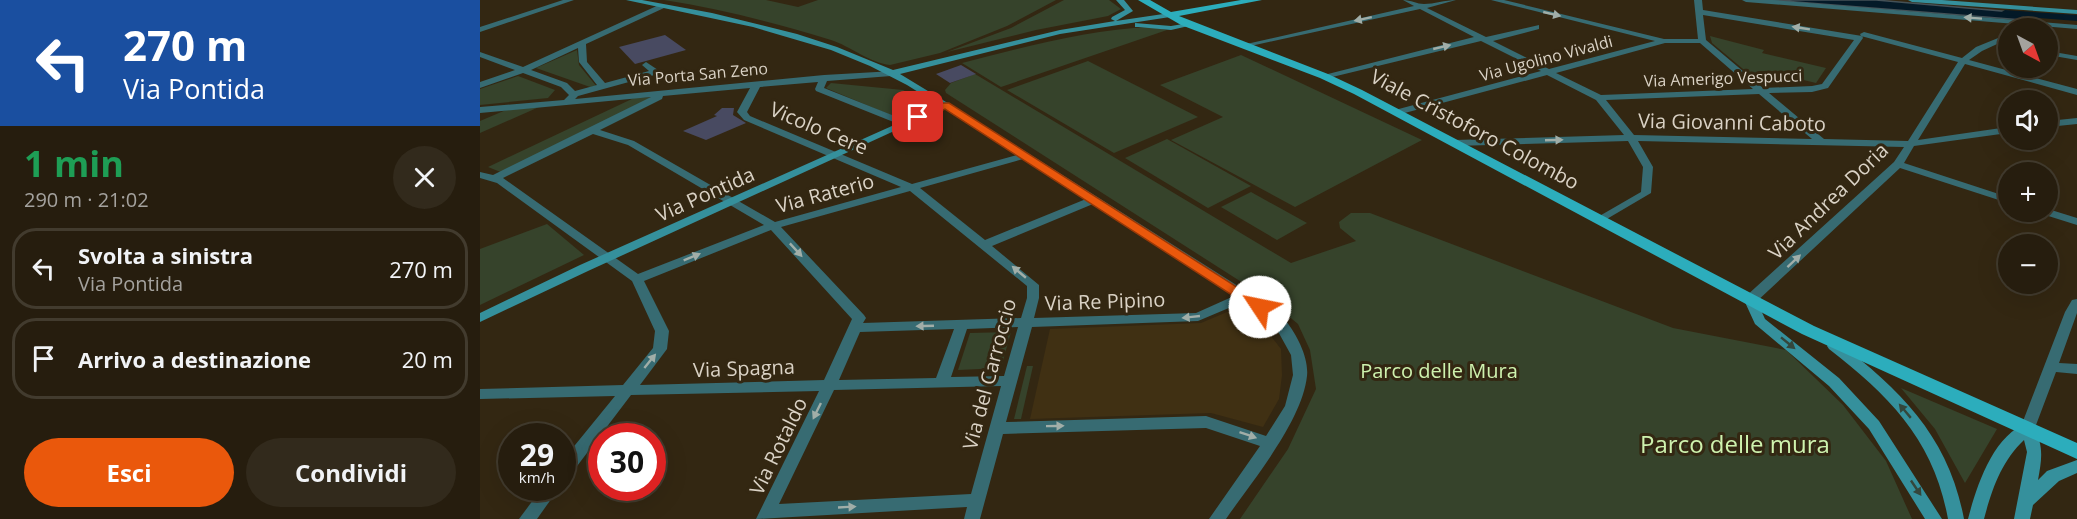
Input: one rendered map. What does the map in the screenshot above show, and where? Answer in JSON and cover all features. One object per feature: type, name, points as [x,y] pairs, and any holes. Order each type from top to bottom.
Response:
[{"type":"main road","name":"Viale Cristoforo Colombo","points":[[1143,0],[1189,25],[1324,76],[1398,112],[1824,338],[2077,451]]},
{"type":"main road","points":[[1170,15],[1257,0]]},
{"type":"street","points":[[480,30],[570,0]]},
{"type":"street","points":[[630,0],[785,33],[891,73],[1096,199],[1245,296],[1280,323],[1298,355],[1300,375],[1292,407],[1217,519]]},
{"type":"street","points":[[1108,23],[1129,11],[1120,0]]},
{"type":"street","points":[[1407,0],[1599,98],[1631,138],[1648,167],[1647,193],[1600,220]]},
{"type":"street","points":[[1246,45],[1452,0]]},
{"type":"street","points":[[1495,0],[1665,41]]},
{"type":"street","points":[[1698,0],[1702,41],[1821,142]]},
{"type":"street","points":[[1746,0],[1998,21]]},
{"type":"street","points":[[1912,0],[1944,1],[2035,11],[2077,12]]},
{"type":"street","points":[[2032,18],[2035,11],[2048,0]]},
{"type":"street","points":[[480,85],[523,70],[661,6]]},
{"type":"street","points":[[891,73],[1019,41],[1108,23],[1170,15]]},
{"type":"street","points":[[1700,16],[1862,36],[2077,92]]},
{"type":"street","points":[[1108,23],[1171,28],[1189,25]]},
{"type":"street","points":[[2058,26],[2077,27]]},
{"type":"street","points":[[1324,76],[1536,27]]},
{"type":"street","name":"Via Amerigo Vespucci","points":[[1599,98],[1825,86],[1862,36]]},
{"type":"street","name":"Via Ugolino Vivaldi","points":[[1398,112],[1665,41],[1702,41]]},
{"type":"street","name":"Via Andrea Doria","points":[[1750,300],[1898,164],[1963,61],[1979,49],[1998,41]]},
{"type":"street","points":[[582,43],[583,62],[603,87]]},
{"type":"street","points":[[1994,43],[1998,44]]},
{"type":"street","points":[[480,54],[564,85],[571,98],[655,72],[646,65]]},
{"type":"street","points":[[2058,55],[2077,58]]},
{"type":"street","points":[[850,76],[857,70],[859,60]]},
{"type":"street","points":[[938,100],[926,80],[926,72],[941,62]]},
{"type":"street","name":"Via Porta San Zeno","points":[[480,110],[571,98],[891,73]]},
{"type":"street","points":[[824,78],[819,89],[904,123]]},
{"type":"street","name":"Vicolo Cere","points":[[758,84],[742,112],[747,118],[913,188]]},
{"type":"street","points":[[494,179],[663,95]]},
{"type":"street","name":"Via Pontida","points":[[480,318],[606,258],[932,111],[938,100]]},
{"type":"street","points":[[480,119],[508,107]]},
{"type":"street","points":[[2058,123],[2077,121]]},
{"type":"street","points":[[594,131],[631,143],[773,225],[859,318],[856,328]]},
{"type":"street","name":"Via Giovanni Caboto","points":[[1454,143],[1631,138],[1910,144],[1998,131]]},
{"type":"street","name":"Via Raterio","points":[[637,279],[773,225],[1026,155]]},
{"type":"street","points":[[1898,164],[1998,197]]},
{"type":"street","points":[[480,175],[494,179],[637,279],[662,331],[660,349],[576,455]]},
{"type":"street","name":"Via del Carroccio","points":[[913,188],[1033,285],[1033,298],[972,519]]},
{"type":"street","points":[[985,244],[1096,199]]},
{"type":"street","points":[[2058,216],[2077,222]]},
{"type":"street","name":"Via Re Pipino","points":[[856,328],[1198,317],[1245,296]]},
{"type":"street","points":[[1750,300],[1760,321],[1834,382],[1874,425],[1934,519]]},
{"type":"street","points":[[1976,519],[1984,487],[2010,441],[2028,429],[2071,312],[2077,303]]},
{"type":"street","points":[[942,382],[962,325]]},
{"type":"street","name":"Via Rotaldo","points":[[766,515],[856,328]]},
{"type":"street","name":"Viale Cristoforo Colombo","points":[[1824,338],[1862,366],[1907,413],[1929,444],[1946,480],[1956,519]]},
{"type":"street","points":[[2051,367],[2077,369]]},
{"type":"street","name":"Via Spagna","points":[[480,394],[1009,381]]},
{"type":"street","points":[[997,428],[1206,422],[1270,443]]},
{"type":"street","points":[[2022,519],[2035,452],[2028,429]]},
{"type":"street","points":[[2027,500],[2053,476],[2077,466]]},
{"type":"street","points":[[766,515],[977,500]]},
{"type":"street","points":[[527,519],[541,501]]},
{"type":"shaded area","points":[[1239,307],[1263,326],[1281,349],[1282,375],[1279,399],[1263,427],[1211,413],[1030,419],[1050,329],[1201,323]]},
{"type":"green space","points":[[664,0],[766,0],[798,7],[818,0],[1056,0],[1007,26],[940,53],[890,65],[875,61],[838,43],[769,22]]},
{"type":"green space","points":[[1064,0],[1109,0],[1121,9],[1108,16],[1036,30],[947,52],[1011,28]]},
{"type":"green space","points":[[1151,27],[1167,30],[1001,87],[962,63],[1079,35]]},
{"type":"green space","points":[[1710,36],[1764,50],[1762,53],[1826,68],[1816,83],[1791,77],[1772,78],[1766,73],[1749,74],[1712,43]]},
{"type":"green space","points":[[577,50],[579,65],[597,87],[593,88],[536,68]]},
{"type":"green space","points":[[1241,55],[1422,140],[1295,207],[1171,140],[1223,117],[1160,85]]},
{"type":"green space","points":[[1088,61],[1198,117],[1114,153],[1007,90]]},
{"type":"green space","name":"Parco delle Mura","points":[[975,74],[1291,263],[1356,241],[1340,228],[1339,222],[1351,213],[1370,213],[1673,328],[1786,350],[1843,405],[1886,461],[1912,519],[1240,519],[1288,449],[1316,389],[1310,350],[1298,324],[1268,299],[946,93],[945,90],[951,83]]},
{"type":"green space","points":[[518,76],[555,90],[548,98],[480,105],[480,89]]},
{"type":"green space","points":[[831,83],[903,90],[927,104],[925,108],[900,119],[826,88]]},
{"type":"green space","points":[[656,97],[503,173],[488,167],[634,98]]},
{"type":"green space","points":[[539,107],[480,133],[480,121],[506,110]]},
{"type":"green space","points":[[1167,139],[1251,186],[1208,208],[1125,158]]},
{"type":"green space","points":[[1251,192],[1307,223],[1277,240],[1221,207]]},
{"type":"green space","points":[[547,224],[584,255],[480,305],[480,249]]},
{"type":"green space","points":[[1011,332],[1001,368],[958,370],[970,333]]},
{"type":"green space","points":[[1027,366],[1033,366],[1021,419],[1014,419]]},
{"type":"green space","points":[[1901,388],[1997,429],[1965,483],[1935,429]]},
{"type":"water","points":[[1771,0],[1876,0],[2024,13],[2023,18],[1998,18]]},
{"type":"building","points":[[665,35],[686,50],[635,64],[619,47]]},
{"type":"building","points":[[961,65],[976,74],[950,83],[936,74]]},
{"type":"building","points":[[722,108],[734,108],[733,115],[746,123],[706,140],[683,131],[717,116],[714,115]]},
{"type":"waterway","points":[[2005,13],[2077,18]]},
{"type":"route","points":[[918,117],[946,105],[1096,199],[1260,307]]},
{"type":"park label","name":"Parco delle mura","points":[[1735,443]]}]
